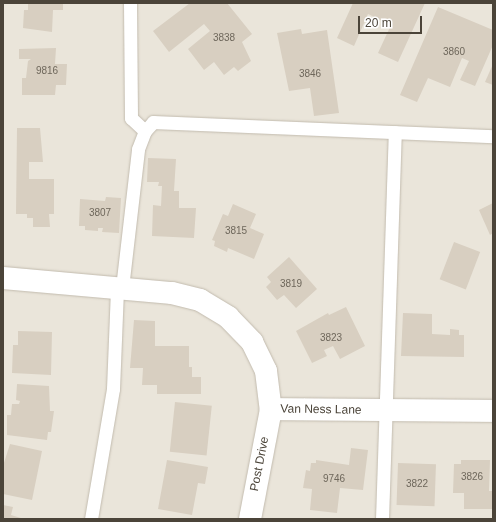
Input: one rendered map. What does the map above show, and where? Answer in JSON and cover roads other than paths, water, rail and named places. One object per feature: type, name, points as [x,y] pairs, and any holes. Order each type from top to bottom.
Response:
[{"type":"street","name":"Van Ness Lane","points":[[3,278],[172,293],[200,300],[228,317],[252,342],[266,371],[271,409],[493,411]]},
{"type":"street","name":"Post Drive","points":[[250,519],[271,409]]},
{"type":"lane","points":[[130,3],[131,118],[145,131]]},
{"type":"lane","points":[[91,519],[112,389],[120,288],[138,149],[145,131],[153,122],[493,136]]},
{"type":"lane","points":[[382,519],[384,410],[396,132]]}]
